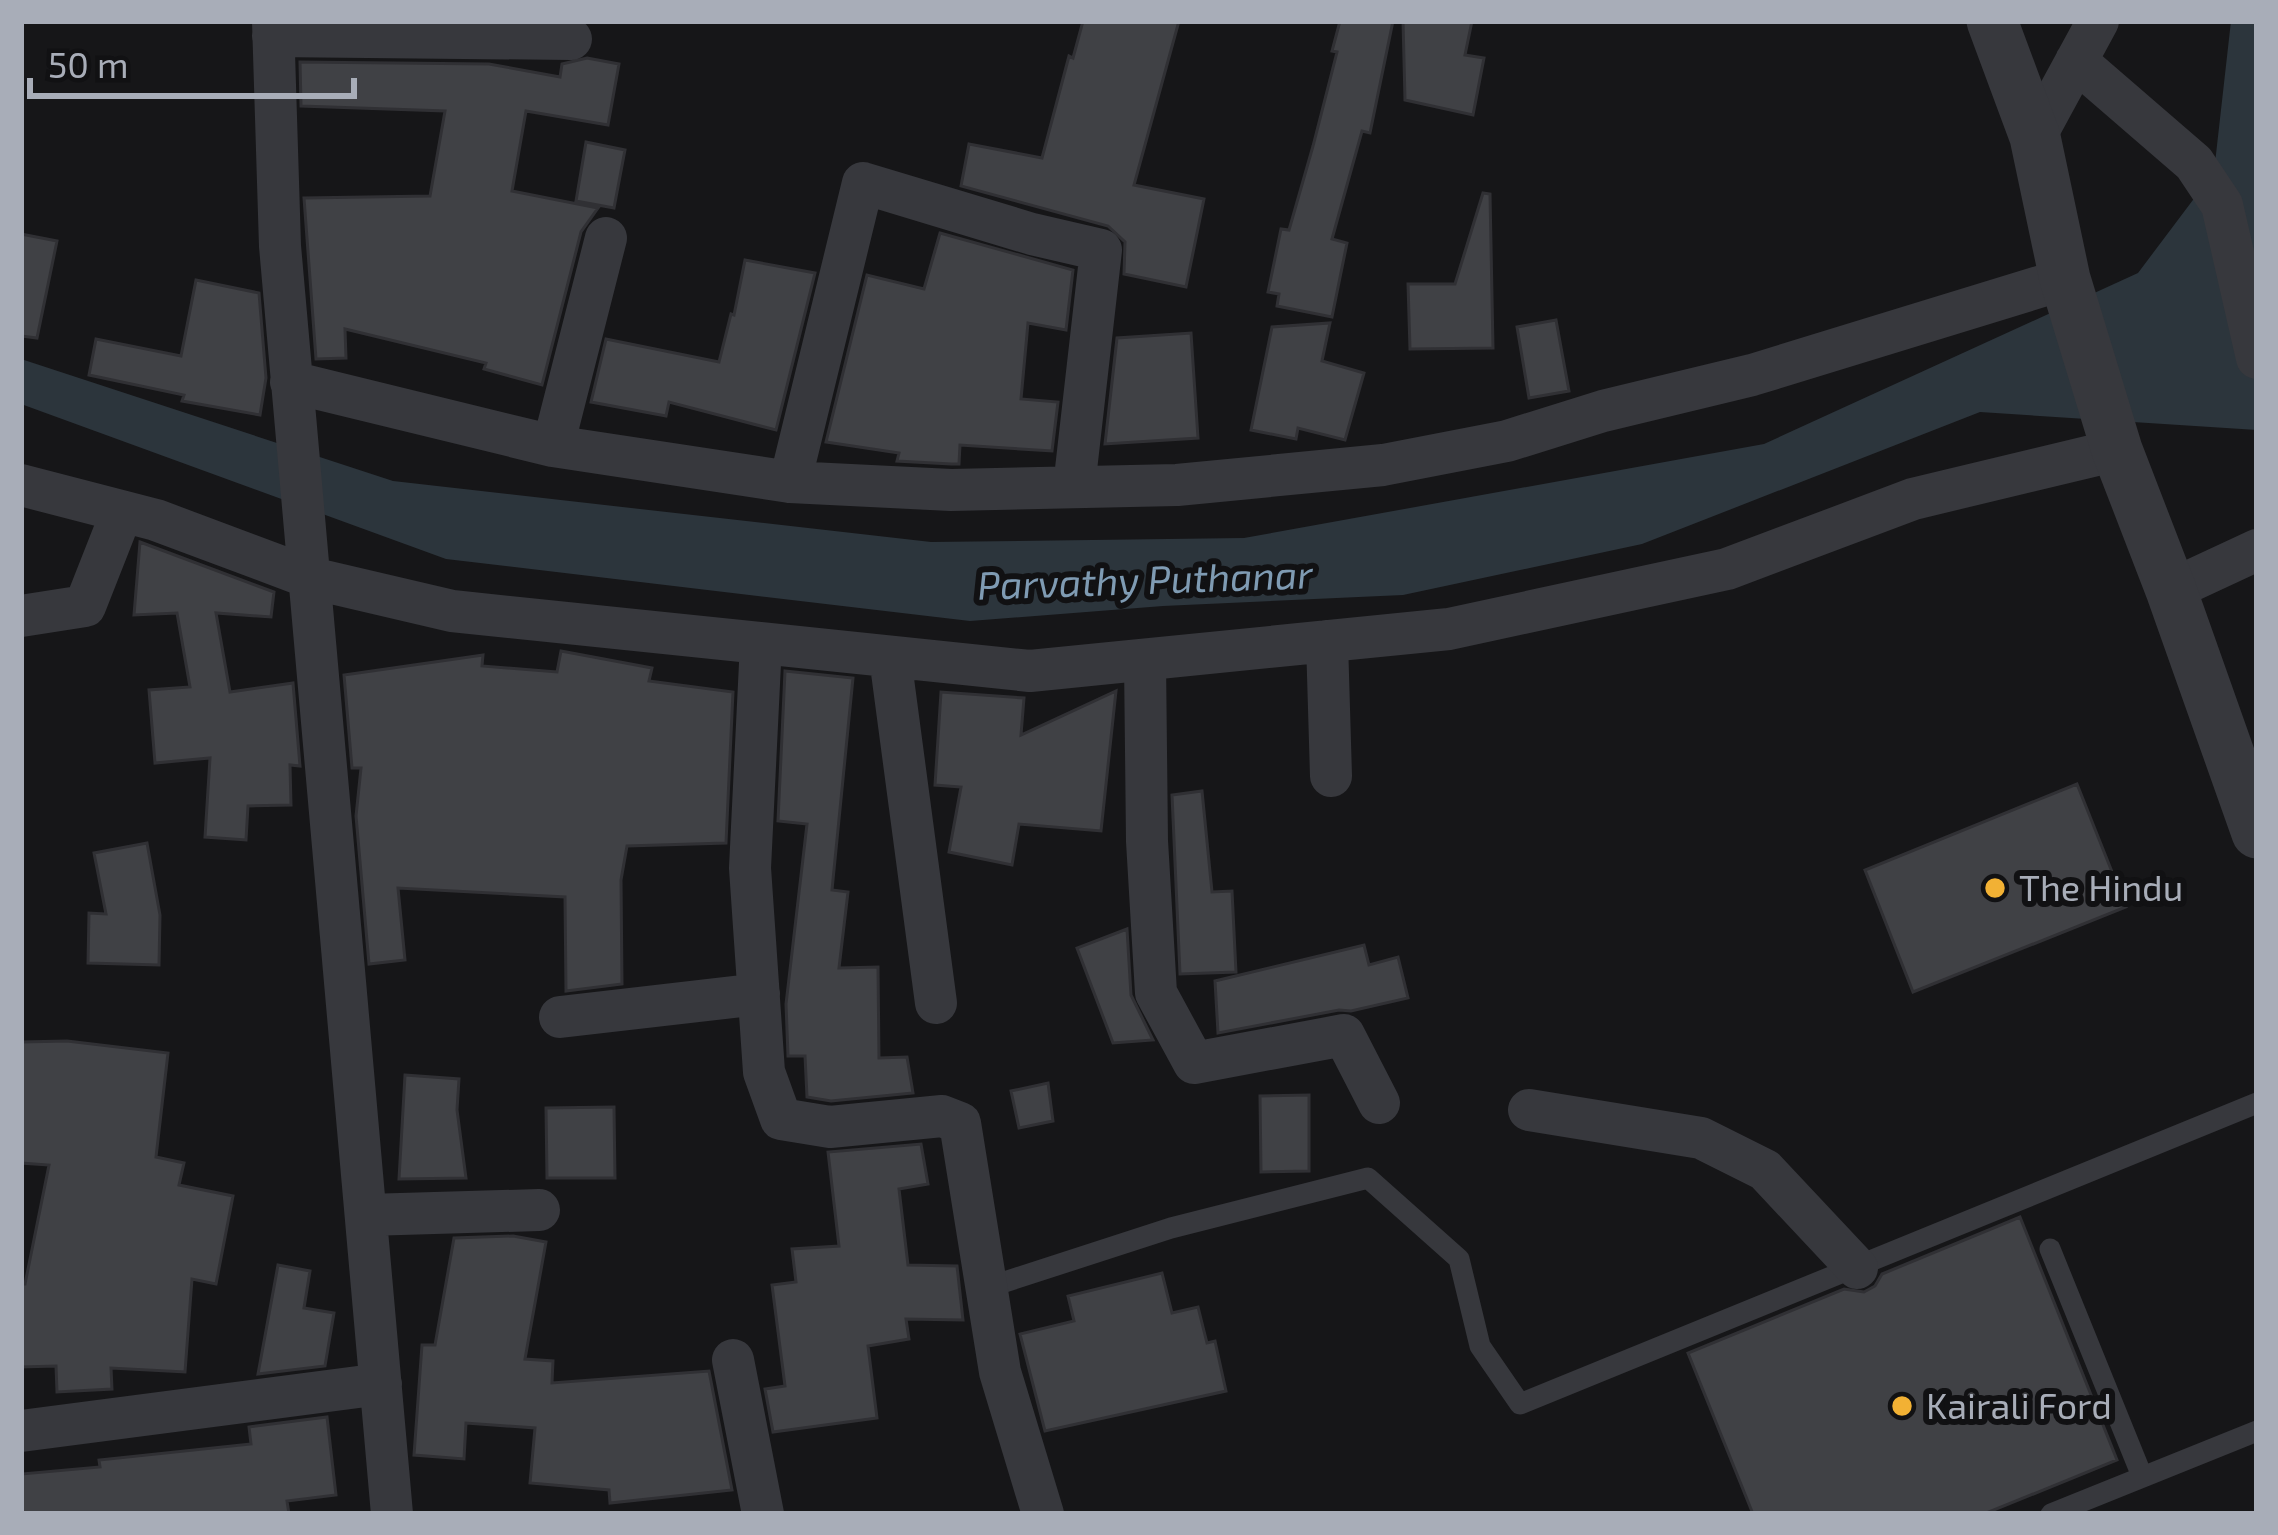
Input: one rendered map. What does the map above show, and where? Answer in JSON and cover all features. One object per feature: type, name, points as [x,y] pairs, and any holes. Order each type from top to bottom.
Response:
[{"type":"street","points":[[1992,21],[2035,137],[2066,286],[2114,441],[2257,833]]},
{"type":"street","points":[[2035,137],[2098,21]]},
{"type":"street","points":[[392,1514],[280,246],[273,29],[571,39]]},
{"type":"street","points":[[2076,61],[2194,163],[2222,205],[2257,358]]},
{"type":"street","points":[[790,482],[863,183],[1101,250],[1074,487]]},
{"type":"street","points":[[553,446],[606,238]]},
{"type":"street","points":[[291,382],[553,446],[790,482],[951,490],[1177,485],[1383,465],[1507,441],[2066,286]]},
{"type":"street","points":[[21,485],[309,561],[452,610],[1030,671],[1449,629],[1726,569],[1913,499],[2114,441]]},
{"type":"street","points":[[21,616],[85,606],[122,512]]},
{"type":"street","points":[[2171,590],[2257,550]]},
{"type":"street","points":[[1327,641],[1331,776]]},
{"type":"street","points":[[761,643],[750,868],[764,1072],[782,1119],[830,1127],[942,1116],[960,1123],[1000,1372],[1043,1514]]},
{"type":"street","points":[[890,657],[936,1003]]},
{"type":"street","points":[[1144,660],[1156,993],[1193,1063],[1344,1035],[1379,1102]]},
{"type":"street","points":[[560,1017],[759,994]]},
{"type":"street","points":[[1529,1110],[1701,1138],[1765,1170],[1858,1268]]},
{"type":"street","points":[[367,1215],[539,1210]]},
{"type":"street","points":[[733,1360],[764,1514]]},
{"type":"street","points":[[21,1431],[381,1384]]},
{"type":"lane","points":[[989,1287],[1171,1228],[1369,1178],[1459,1259],[1480,1346],[1520,1404],[2257,1103]]},
{"type":"lane","points":[[2050,1249],[2142,1476]]},
{"type":"lane","points":[[2051,1514],[2257,1432]]},
{"type":"water","name":"Parvathy Puthanar","points":[[2231,21],[2257,21],[2257,430],[1980,412],[1642,544],[1403,595],[970,621],[446,559],[21,404],[21,359],[393,481],[931,542],[1244,538],[1764,444],[2138,273],[2214,172]]},
{"type":"building","points":[[1083,21],[1179,21],[1134,185],[1204,199],[1186,287],[1124,274],[1125,242],[1108,226],[961,186],[969,144],[1042,158]]},
{"type":"building","points":[[1340,21],[1393,21],[1370,133],[1362,131],[1332,239],[1347,243],[1332,317],[1277,306],[1279,294],[1268,292],[1281,229],[1289,230],[1313,146],[1337,52],[1332,51]]},
{"type":"building","points":[[1403,21],[1472,21],[1465,55],[1484,58],[1473,115],[1405,100]]},
{"type":"building","points":[[587,58],[619,64],[608,125],[526,111],[512,191],[598,208],[581,232],[542,385],[484,369],[486,363],[345,329],[346,358],[316,359],[304,198],[430,196],[445,111],[301,106],[300,62],[489,64],[560,77],[562,64]]},
{"type":"building","points":[[586,142],[625,150],[614,208],[576,201]]},
{"type":"building","points":[[1483,193],[1490,194],[1493,348],[1410,349],[1408,284],[1455,284]]},
{"type":"building","points":[[940,233],[1073,270],[1066,330],[1028,323],[1021,399],[1058,402],[1052,451],[960,445],[959,464],[951,464],[897,461],[899,453],[826,442],[867,275],[924,289]]},
{"type":"building","points":[[21,234],[57,241],[37,338],[21,336]]},
{"type":"building","points":[[745,260],[815,273],[776,430],[669,402],[666,416],[591,402],[606,339],[719,362]]},
{"type":"building","points":[[196,280],[259,293],[266,378],[260,415],[182,401],[184,395],[89,375],[96,339],[181,356]]},
{"type":"building","points":[[1556,320],[1569,391],[1529,398],[1517,327]]},
{"type":"building","points":[[1330,323],[1322,361],[1364,373],[1345,440],[1298,428],[1296,439],[1251,430],[1272,327]]},
{"type":"building","points":[[1191,333],[1198,438],[1105,444],[1117,338]]},
{"type":"building","points":[[140,542],[274,592],[271,617],[216,613],[230,692],[293,683],[300,766],[290,765],[291,805],[248,806],[246,840],[205,837],[210,758],[155,763],[149,690],[190,687],[177,613],[134,615]]},
{"type":"building","points":[[561,651],[652,668],[649,681],[733,692],[726,843],[627,846],[621,880],[622,984],[566,991],[565,897],[398,888],[405,960],[369,964],[356,816],[361,768],[352,768],[344,675],[483,655],[482,666],[557,672]]},
{"type":"building","points":[[785,671],[853,678],[832,890],[848,892],[839,968],[878,967],[879,1058],[907,1057],[913,1093],[831,1101],[807,1097],[805,1056],[788,1056],[786,1004],[807,824],[778,821]]},
{"type":"building","points":[[1116,691],[1101,831],[1019,824],[1012,865],[949,852],[961,787],[935,785],[941,692],[1024,698],[1021,735]]},
{"type":"building","name":"The Hindu","points":[[2077,784],[2126,907],[1913,992],[1865,870]]},
{"type":"building","points":[[1202,791],[1212,892],[1232,891],[1236,972],[1180,974],[1172,795]]},
{"type":"building","points":[[147,843],[160,915],[159,965],[88,963],[89,913],[106,914],[94,853]]},
{"type":"building","points":[[1127,929],[1131,995],[1153,1040],[1113,1043],[1077,948]]},
{"type":"building","points":[[1364,945],[1369,965],[1398,957],[1408,998],[1218,1033],[1215,981]]},
{"type":"building","points":[[67,1041],[168,1053],[156,1157],[184,1163],[179,1185],[233,1196],[216,1284],[192,1279],[185,1372],[111,1368],[112,1389],[57,1392],[56,1366],[21,1367],[21,1284],[25,1284],[49,1165],[21,1163],[21,1042]]},
{"type":"building","points":[[405,1075],[459,1079],[457,1110],[466,1178],[399,1179]]},
{"type":"building","points":[[1048,1083],[1053,1121],[1019,1128],[1011,1091]]},
{"type":"building","points":[[1309,1095],[1309,1171],[1261,1172],[1260,1096]]},
{"type":"building","points":[[614,1107],[615,1178],[547,1178],[546,1108]]},
{"type":"building","points":[[921,1144],[928,1184],[899,1189],[908,1265],[957,1266],[963,1320],[906,1319],[909,1339],[868,1346],[877,1418],[773,1432],[765,1389],[785,1386],[772,1285],[796,1282],[792,1249],[839,1246],[828,1152]]},
{"type":"building","name":"Kairali Ford","points":[[2020,1217],[2117,1460],[1984,1514],[1753,1514],[1688,1353],[1844,1289],[1864,1292],[1882,1274]]},
{"type":"building","points":[[513,1236],[546,1242],[525,1359],[553,1361],[552,1383],[709,1371],[732,1490],[610,1503],[609,1490],[530,1483],[535,1428],[466,1423],[464,1459],[414,1455],[422,1345],[435,1345],[454,1238]]},
{"type":"building","points":[[278,1265],[310,1271],[304,1308],[334,1313],[325,1366],[258,1374]]},
{"type":"building","points":[[1162,1273],[1172,1313],[1198,1307],[1207,1343],[1215,1341],[1226,1391],[1045,1431],[1020,1334],[1074,1321],[1068,1296]]},
{"type":"building","points":[[327,1417],[336,1495],[287,1501],[289,1514],[21,1514],[21,1474],[100,1467],[99,1460],[251,1444],[249,1427]]},
{"type":"place","name":"The Hindu","points":[[1995,888]]},
{"type":"place","name":"Kairali Ford","points":[[1902,1406]]}]
